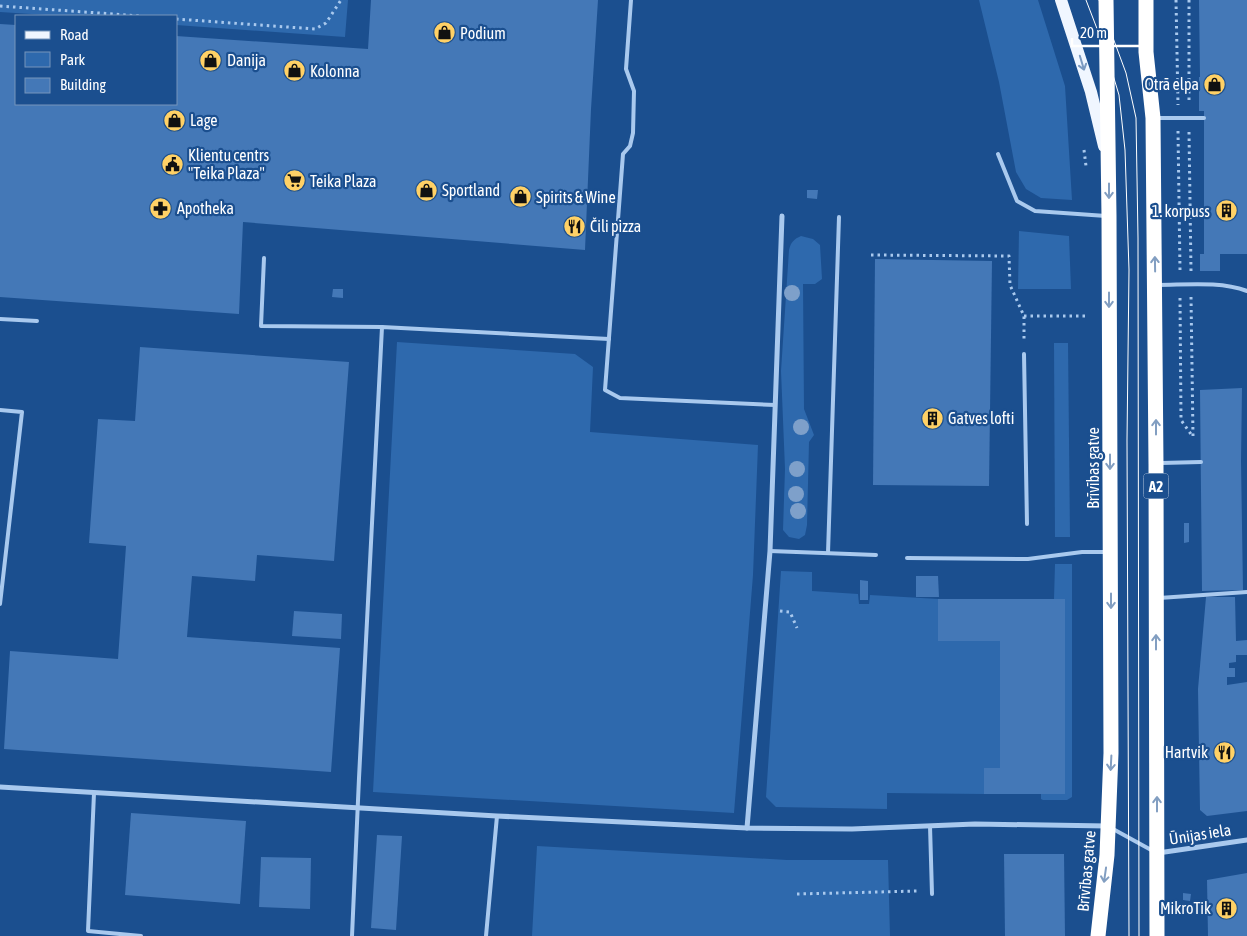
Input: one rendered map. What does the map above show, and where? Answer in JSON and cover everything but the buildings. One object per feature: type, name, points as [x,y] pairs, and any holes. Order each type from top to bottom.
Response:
[{"type":"highway","name":"Brīvības gatve","points":[[1098,936],[1107,855],[1111,753],[1109,216],[1106,0]]},
{"type":"highway","name":"A2","points":[[1146,0],[1146,52],[1153,118],[1155,285],[1157,936]]},
{"type":"main road","points":[[1062,0],[1092,92],[1108,166]]},
{"type":"street","points":[[747,828],[770,551],[782,216]]},
{"type":"street","points":[[0,787],[497,816],[747,828],[852,829],[984,824],[1108,826]]},
{"type":"street","name":"Ūnijas iela","points":[[1157,853],[1247,840]]},
{"type":"lane","points":[[630,0],[626,69],[634,91],[633,133],[630,146],[623,154],[605,390],[620,398],[775,405]]},
{"type":"lane","points":[[1153,118],[1204,118]]},
{"type":"lane","points":[[998,154],[1017,201],[1035,212],[1109,216]]},
{"type":"lane","points":[[828,553],[839,217]]},
{"type":"lane","points":[[264,258],[261,326],[382,327],[609,339]]},
{"type":"lane","points":[[1155,285],[1234,286],[1247,291]]},
{"type":"lane","points":[[0,319],[37,321]]},
{"type":"lane","points":[[352,936],[382,327]]},
{"type":"lane","points":[[1024,354],[1027,524]]},
{"type":"lane","points":[[0,410],[22,412],[0,604]]},
{"type":"lane","points":[[1156,464],[1201,462]]},
{"type":"lane","points":[[770,551],[876,555]]},
{"type":"lane","points":[[907,558],[1028,559],[1082,552],[1111,552]]},
{"type":"lane","points":[[1156,598],[1247,592]]},
{"type":"lane","points":[[94,793],[88,931],[141,936]]},
{"type":"lane","points":[[486,936],[497,816]]},
{"type":"lane","points":[[930,826],[932,892]]},
{"type":"lane","points":[[1108,826],[1157,853]]},
{"type":"path","points":[[178,19],[315,29],[326,23],[341,0]]},
{"type":"path","points":[[1176,0],[1181,420],[1193,437],[1188,0]]},
{"type":"path","points":[[0,6],[128,15]]},
{"type":"path","points":[[871,255],[1009,256],[1010,285],[1024,316],[1024,342]]},
{"type":"path","points":[[1024,316],[1085,316]]},
{"type":"path","points":[[765,610],[790,612],[797,628]]},
{"type":"path","points":[[797,894],[932,892]]},
{"type":"green space","points":[[0,0],[348,0],[345,37],[178,25],[178,15],[46,15],[0,12]]},
{"type":"green space","points":[[979,0],[1038,0],[1065,86],[1072,200],[1041,198],[1026,189],[1016,172],[999,82]]},
{"type":"green space","points":[[1019,231],[1069,236],[1071,289],[1018,289]]},
{"type":"green space","points":[[801,236],[813,239],[820,245],[822,279],[815,284],[803,284],[804,409],[814,435],[809,442],[807,525],[805,535],[799,539],[789,537],[783,530],[785,469],[781,371],[789,250],[793,241]]},
{"type":"green space","points":[[397,342],[575,354],[593,367],[590,432],[758,445],[753,575],[734,813],[373,792]]},
{"type":"green space","points":[[1054,343],[1068,343],[1070,537],[1055,537]]},
{"type":"green space","points":[[1055,564],[1072,564],[1072,797],[1067,800],[1043,800],[1041,799],[1041,794],[1065,793],[1065,600],[1054,599]]},
{"type":"green space","points":[[781,571],[812,572],[812,591],[858,594],[859,604],[869,604],[870,595],[938,599],[939,641],[1000,641],[1000,768],[984,768],[984,794],[887,793],[887,809],[776,807],[766,797]]},
{"type":"green space","points":[[537,846],[787,860],[888,860],[890,936],[532,936]]},
{"type":"tram line","points":[[1086,0],[1106,52],[1119,95],[1125,150],[1129,270],[1127,440],[1129,936]]},
{"type":"tram line","points":[[1099,0],[1126,73],[1136,118],[1138,238],[1139,936]]},
{"type":"place","name":"Podium","points":[[444,33]]},
{"type":"place","name":"Danija","points":[[211,60]]},
{"type":"place","name":"Kolonna","points":[[294,71]]},
{"type":"place","name":"Otrā elpa","points":[[1215,84]]},
{"type":"place","name":"Lage","points":[[174,120]]},
{"type":"place","name":"Klientu centrs \"Teika Plaza\"","points":[[172,164]]},
{"type":"place","name":"Teika Plaza","points":[[294,181]]},
{"type":"place","name":"Sportland","points":[[426,190]]},
{"type":"place","name":"Spirits & Wine","points":[[520,197]]},
{"type":"place","name":"Apotheka","points":[[161,208]]},
{"type":"place","name":"1. korpuss","points":[[1226,211]]},
{"type":"place","name":"Čili pizza","points":[[574,226]]},
{"type":"place","name":"Gatves lofti","points":[[932,418]]},
{"type":"place","name":"Hartvik","points":[[1224,752]]},
{"type":"place","name":"MikroTik","points":[[1227,908]]}]
